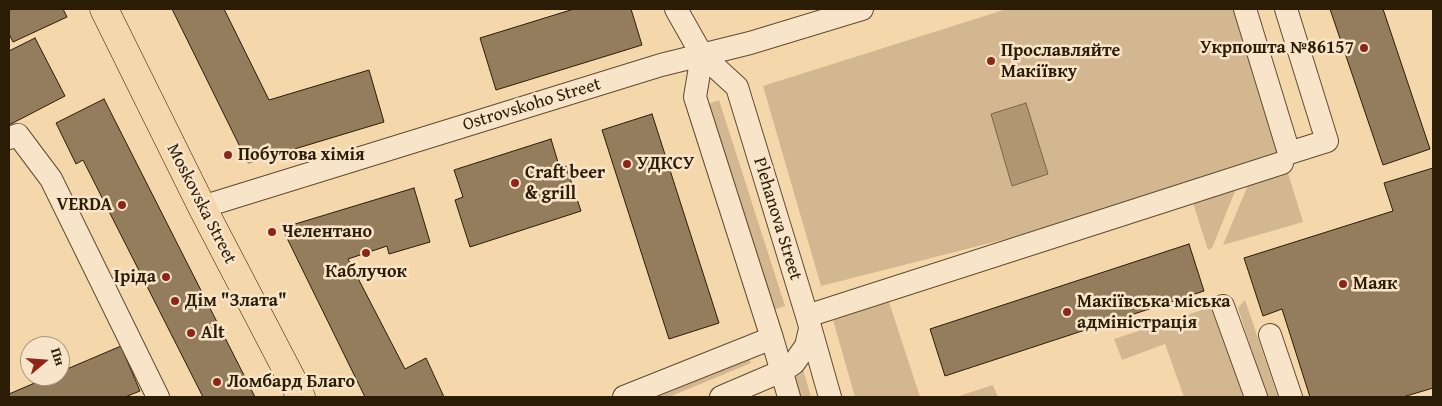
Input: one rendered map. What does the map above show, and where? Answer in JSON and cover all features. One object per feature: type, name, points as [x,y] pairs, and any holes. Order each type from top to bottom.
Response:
[{"type":"main road","name":"Moskovska Street","points":[[104,9],[202,207],[301,397]]},
{"type":"street","name":"Plehanova Street","points":[[676,9],[702,55],[737,87],[830,397]]},
{"type":"street","name":"Ostrovskoho Street","points":[[202,207],[662,65],[750,43],[862,9]]},
{"type":"street","points":[[1245,9],[1290,153],[1327,141],[1286,9]]},
{"type":"street","points":[[702,55],[695,97],[789,397]]},
{"type":"street","points":[[9,138],[18,135],[51,179],[158,397]]},
{"type":"street","points":[[721,397],[782,371],[794,363],[806,346],[808,323],[1282,163]]},
{"type":"street","points":[[1223,306],[1256,397]]},
{"type":"street","points":[[1270,334],[1291,397]]},
{"type":"street","points":[[624,397],[772,338]]},
{"type":"shaded area","points":[[1007,9],[1241,9],[1286,151],[1010,238],[821,286],[763,86]]},
{"type":"shaded area","points":[[719,100],[785,306],[768,312],[703,106]]},
{"type":"shaded area","points":[[1026,103],[1048,174],[1012,186],[991,114]]},
{"type":"shaded area","points":[[1288,173],[1303,222],[1223,245],[1248,185]]},
{"type":"shaded area","points":[[1236,189],[1212,248],[1208,250],[1193,203]]},
{"type":"shaded area","points":[[1245,300],[1278,397],[1267,397],[1238,308]]},
{"type":"shaded area","points":[[889,302],[920,397],[855,397],[833,320]]},
{"type":"shaded area","points":[[1211,307],[1244,397],[1184,397],[1165,344],[1122,360],[1114,339]]},
{"type":"shaded area","points":[[747,351],[751,363],[669,397],[631,397]]},
{"type":"shaded area","points":[[802,366],[811,397],[794,397],[789,377]]},
{"type":"shaded area","points":[[993,385],[998,397],[956,397]]},
{"type":"building","points":[[9,9],[63,9],[67,17],[13,42],[9,34]]},
{"type":"building","points":[[172,9],[224,9],[269,100],[369,70],[384,122],[248,163]]},
{"type":"building","points":[[574,9],[631,9],[642,45],[496,90],[480,38]]},
{"type":"building","points":[[1330,9],[1383,9],[1430,149],[1383,165]]},
{"type":"building","points":[[35,38],[65,96],[9,125],[9,51]]},
{"type":"building","points":[[104,99],[255,397],[203,397],[83,160],[76,164],[56,123]]},
{"type":"building","points":[[652,114],[719,323],[669,339],[602,130]]},
{"type":"building","name":"Craft beer & grill","points":[[551,139],[560,169],[566,166],[581,211],[470,247],[455,200],[463,197],[454,170]]},
{"type":"building","name":"Маяк","points":[[1433,168],[1433,388],[1403,397],[1310,397],[1282,309],[1263,316],[1244,258],[1393,211],[1384,183]]},
{"type":"building","points":[[414,188],[430,242],[389,254],[387,246],[348,259],[405,369],[426,358],[444,397],[365,397],[282,228]]},
{"type":"building","points":[[1189,244],[1204,291],[945,376],[930,329]]},
{"type":"building","points":[[121,346],[140,391],[125,397],[9,397],[9,394],[28,386],[70,386],[70,368]]},
{"type":"place","name":"Укрпошта №86157","points":[[1364,48]]},
{"type":"place","name":"Прославляйте Макіївку","points":[[991,61]]},
{"type":"place","name":"Побутова хімія","points":[[228,155]]},
{"type":"place","name":"УДКСУ","points":[[627,164]]},
{"type":"place","name":"Craft beer & grill","points":[[515,183]]},
{"type":"place","name":"VERDA","points":[[122,205]]},
{"type":"place","name":"Челентано","points":[[272,232]]},
{"type":"place","name":"Каблучок","points":[[366,253]]},
{"type":"place","name":"Іріда","points":[[166,277]]},
{"type":"place","name":"Маяк","points":[[1343,284]]},
{"type":"place","name":"Дім \"Злата\"","points":[[175,301]]},
{"type":"place","name":"Макіївська міська адміністрація","points":[[1067,312]]},
{"type":"place","name":"Alt","points":[[191,333]]},
{"type":"place","name":"Ломбард Благо","points":[[217,382]]}]
